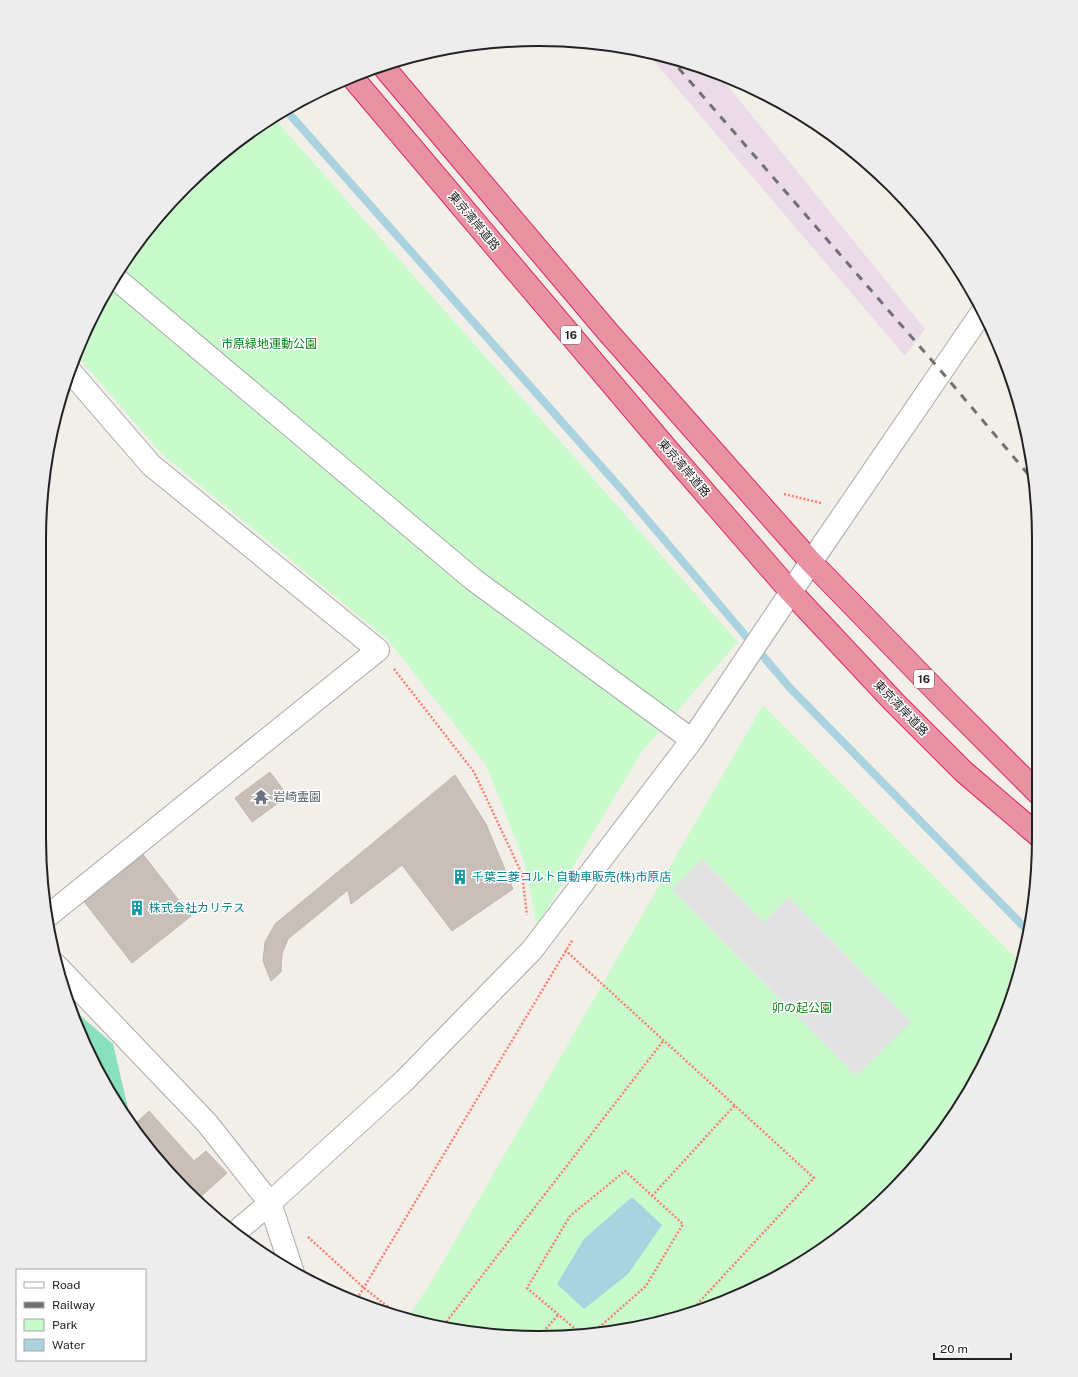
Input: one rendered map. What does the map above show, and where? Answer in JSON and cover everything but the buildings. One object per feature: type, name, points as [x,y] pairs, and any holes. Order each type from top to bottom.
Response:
[{"type":"highway","name":"16","points":[[387,70],[607,331],[811,562],[1032,787]]},
{"type":"highway","name":"東京湾岸道路","points":[[356,82],[791,592],[893,701],[964,772],[1032,830]]},
{"type":"street","points":[[119,281],[474,580],[692,740]]},
{"type":"street","points":[[239,1229],[404,1081],[532,950],[692,740],[811,562],[979,317]]},
{"type":"street","points":[[52,912],[378,650],[151,465],[74,376]]},
{"type":"street","points":[[66,975],[207,1123],[270,1203],[290,1264]]},
{"type":"path","points":[[781,493],[823,503]]},
{"type":"path","points":[[378,650],[474,772],[522,874],[532,950]]},
{"type":"path","points":[[545,932],[814,1178],[696,1305]]},
{"type":"path","points":[[359,1296],[573,938]]},
{"type":"path","points":[[447,1323],[664,1040]]},
{"type":"path","points":[[652,1196],[735,1106]]},
{"type":"path","points":[[576,1330],[527,1288],[570,1216],[625,1172],[683,1224],[646,1286],[599,1327]]},
{"type":"path","points":[[305,1235],[387,1307]]},
{"type":"path","points":[[544,1331],[558,1315]]},
{"type":"shaded area","points":[[652,59],[697,72],[726,83],[925,329],[905,356]]},
{"type":"shaded area","points":[[702,859],[764,922],[789,897],[911,1022],[856,1076],[672,890]]},
{"type":"green space","name":"市原緑地運動公園","points":[[277,122],[738,642],[643,750],[537,926],[524,861],[486,765],[388,640],[162,454],[80,360],[97,321],[112,292],[129,265],[168,214],[190,190],[214,168],[239,148]]},
{"type":"green space","name":"卯の起公園","points":[[763,705],[1017,959],[1006,996],[981,1056],[949,1112],[930,1138],[888,1187],[864,1209],[813,1248],[786,1265],[757,1280],[697,1305],[635,1322],[571,1330],[507,1330],[475,1327],[443,1322],[410,1314],[433,1279]]},
{"type":"green space","points":[[79,1014],[113,1044],[127,1109],[112,1084],[97,1056]]},
{"type":"water","points":[[632,1197],[662,1225],[628,1274],[584,1309],[557,1284],[584,1239]]},
{"type":"waterway","points":[[290,114],[622,490],[790,688],[1024,927]]},
{"type":"railway","points":[[677,66],[941,371],[1028,474]]},
{"type":"place","name":"岩崎霊園","points":[[261,797]]},
{"type":"place","name":"千葉三菱コルト自動車販売(株)市原店","points":[[460,877]]},
{"type":"place","name":"株式会社カリテス","points":[[137,908]]}]
